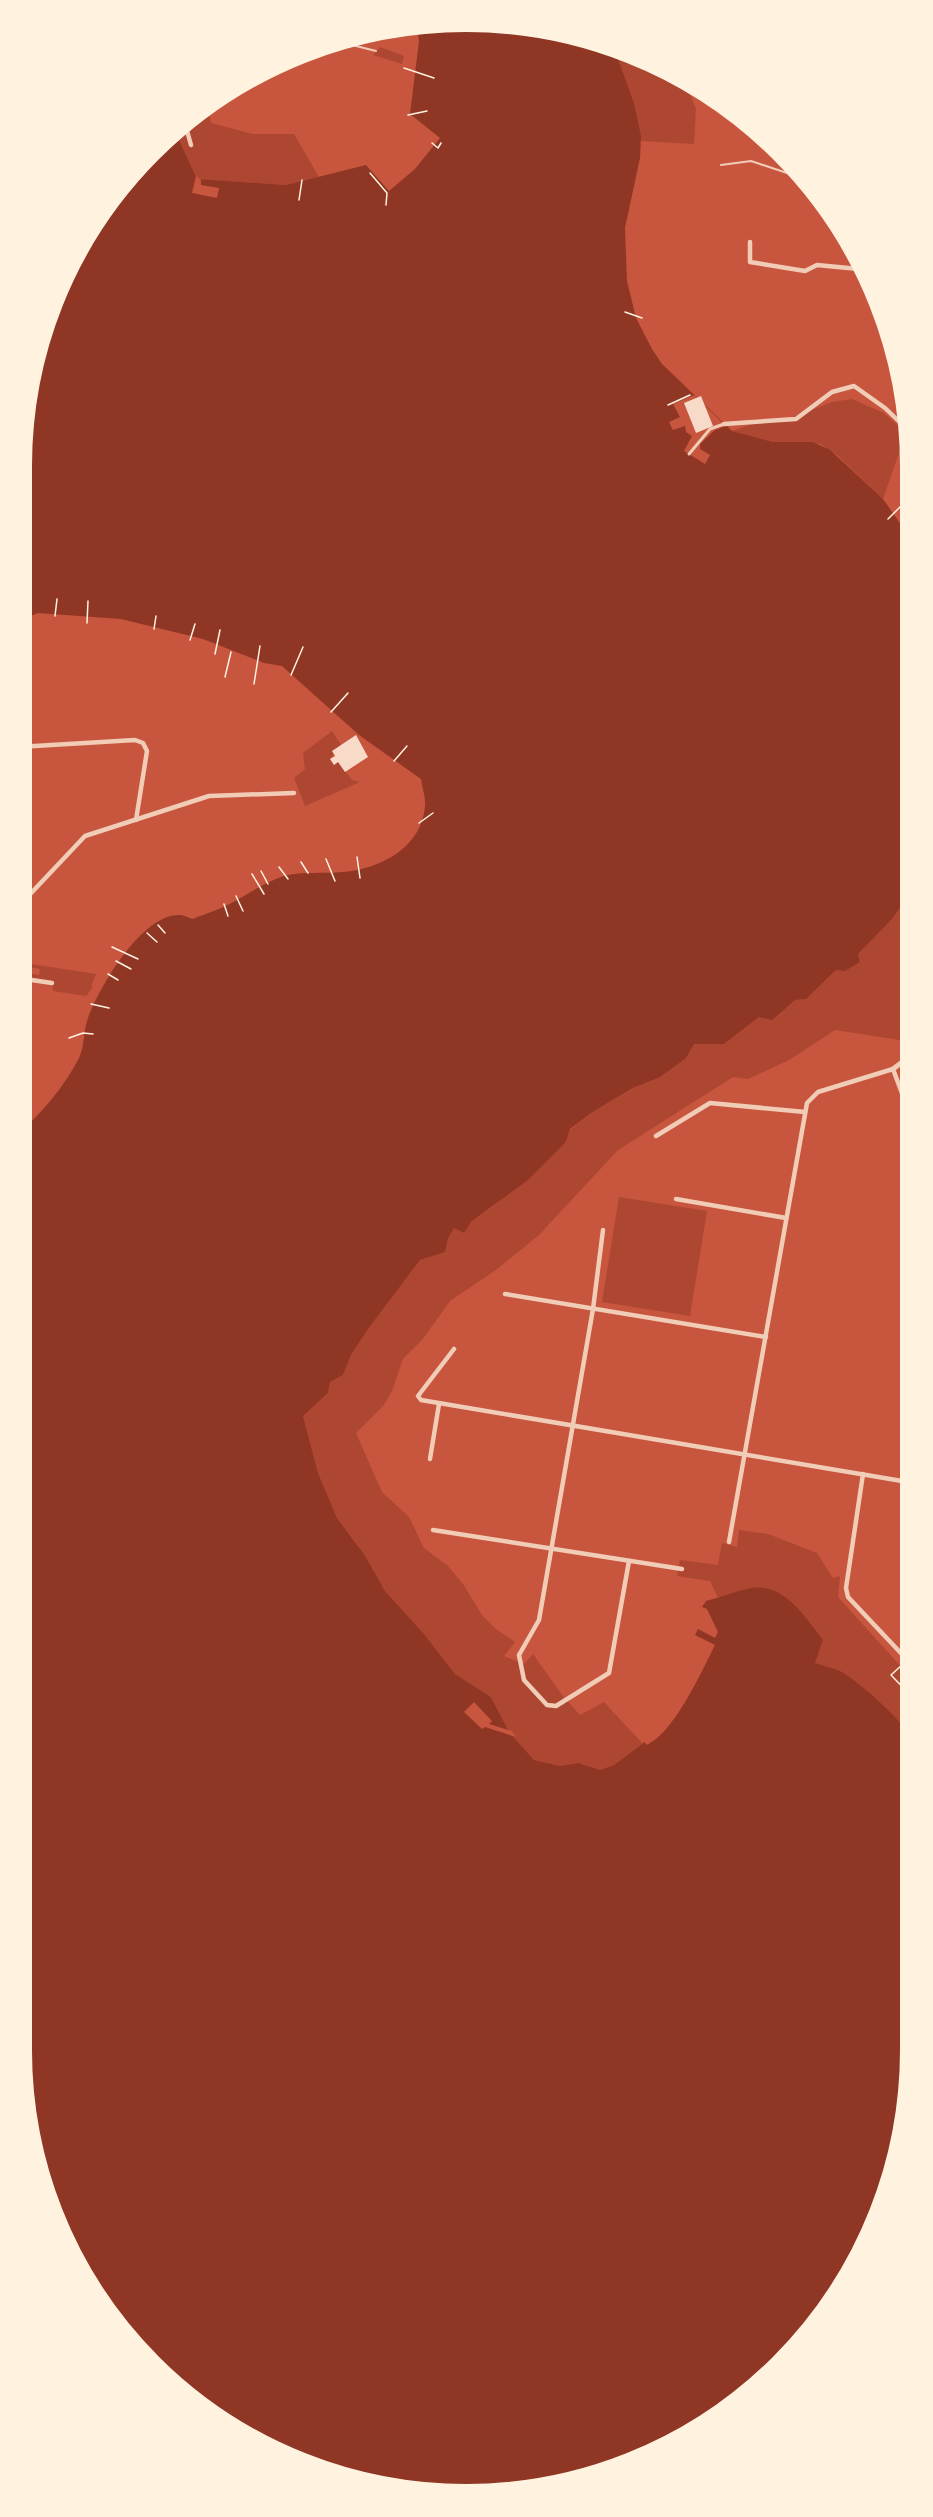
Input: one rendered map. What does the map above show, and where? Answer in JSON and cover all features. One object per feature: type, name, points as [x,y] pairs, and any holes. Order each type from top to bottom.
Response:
[{"type":"street","points":[[187,130],[191,145]]},
{"type":"street","points":[[750,242],[750,262],[805,271],[817,265],[857,270]]},
{"type":"street","points":[[689,454],[710,429],[724,424],[796,419],[832,392],[854,386],[885,408],[903,425]]},
{"type":"street","points":[[28,746],[135,740],[143,743],[147,751],[136,820]]},
{"type":"street","points":[[28,897],[85,836],[209,796],[294,793]]},
{"type":"street","points":[[28,979],[52,983]]},
{"type":"street","points":[[729,1542],[807,1103],[818,1092],[893,1069],[904,1061]]},
{"type":"street","points":[[893,1069],[904,1099]]},
{"type":"street","points":[[656,1136],[710,1103],[805,1112]]},
{"type":"street","points":[[676,1199],[786,1218]]},
{"type":"street","points":[[603,1230],[593,1309],[538,1624],[519,1652],[524,1680],[538,1698],[549,1706],[556,1706],[607,1676],[612,1665],[629,1561]]},
{"type":"street","points":[[505,1294],[766,1337]]},
{"type":"street","points":[[454,1349],[418,1396],[421,1400],[902,1481],[904,1468]]},
{"type":"street","points":[[430,1459],[439,1404]]},
{"type":"street","points":[[863,1474],[846,1588],[848,1597],[904,1656]]},
{"type":"street","points":[[434,1530],[682,1569]]},
{"type":"lane","points":[[349,44],[376,51]]},
{"type":"lane","points":[[721,165],[751,161],[793,175]]},
{"type":"path","points":[[404,68],[434,78]]},
{"type":"path","points":[[408,115],[427,111]]},
{"type":"path","points":[[432,143],[438,148],[441,143]]},
{"type":"path","points":[[370,173],[387,193],[386,205]]},
{"type":"path","points":[[299,200],[302,180]]},
{"type":"path","points":[[625,312],[642,318]]},
{"type":"path","points":[[668,405],[690,395]]},
{"type":"path","points":[[888,519],[900,507]]},
{"type":"path","points":[[55,616],[57,599]]},
{"type":"path","points":[[87,623],[88,601]]},
{"type":"path","points":[[28,619],[30,606]]},
{"type":"path","points":[[154,629],[156,616]]},
{"type":"path","points":[[190,640],[195,624]]},
{"type":"path","points":[[215,654],[220,630]]},
{"type":"path","points":[[254,684],[260,645]]},
{"type":"path","points":[[291,675],[303,647]]},
{"type":"path","points":[[225,677],[231,652]]},
{"type":"path","points":[[332,712],[348,693]]},
{"type":"path","points":[[394,761],[407,746]]},
{"type":"path","points":[[418,823],[432,813]]},
{"type":"path","points":[[357,857],[360,878]]},
{"type":"path","points":[[326,859],[335,881]]},
{"type":"path","points":[[301,862],[308,873]]},
{"type":"path","points":[[279,867],[288,879]]},
{"type":"path","points":[[261,871],[268,884]]},
{"type":"path","points":[[252,874],[264,894]]},
{"type":"path","points":[[236,896],[243,911]]},
{"type":"path","points":[[224,904],[228,916]]},
{"type":"path","points":[[158,925],[165,933]]},
{"type":"path","points":[[147,933],[157,942]]},
{"type":"path","points":[[112,947],[138,959]]},
{"type":"path","points":[[116,961],[132,969]]},
{"type":"path","points":[[108,974],[118,980]]},
{"type":"path","points":[[91,1004],[109,1008]]},
{"type":"path","points":[[69,1038],[83,1033],[93,1034]]},
{"type":"path","points":[[901,1666],[891,1676],[904,1689]]},
{"type":"shaded area","points":[[495,29],[580,43],[617,56],[634,103],[641,136],[640,158],[625,228],[627,281],[636,318],[652,349],[662,364],[732,431],[773,442],[812,442],[829,449],[883,499],[904,529],[904,902],[892,919],[858,954],[860,962],[845,971],[836,970],[806,999],[795,1000],[772,1020],[759,1017],[724,1044],[694,1044],[686,1058],[660,1077],[633,1088],[591,1113],[570,1129],[566,1142],[528,1180],[472,1221],[464,1233],[454,1228],[445,1252],[420,1260],[368,1329],[351,1355],[343,1375],[330,1382],[328,1393],[303,1416],[318,1473],[337,1518],[364,1554],[385,1591],[424,1634],[455,1674],[491,1697],[509,1732],[534,1760],[560,1766],[579,1763],[600,1770],[614,1765],[645,1742],[646,1745],[656,1739],[686,1701],[715,1645],[695,1635],[698,1629],[715,1638],[718,1632],[707,1609],[702,1607],[706,1601],[751,1588],[774,1591],[793,1604],[823,1640],[815,1663],[842,1672],[860,1685],[904,1727],[904,2079],[901,2108],[890,2164],[881,2191],[846,2270],[814,2317],[776,2360],[733,2398],[686,2430],[634,2455],[580,2474],[495,2488],[438,2488],[409,2485],[353,2474],[326,2465],[247,2430],[223,2415],[178,2380],[137,2339],[102,2294],[87,2270],[62,2218],[43,2164],[37,2136],[32,2108],[28,2050],[28,1125],[67,1079],[81,1053],[88,1018],[102,989],[124,954],[151,926],[166,918],[180,915],[193,919],[225,906],[284,876],[357,870],[385,861],[408,844],[416,833],[425,806],[421,779],[359,735],[282,666],[264,663],[203,639],[121,619],[38,613],[28,617],[29,438],[37,381],[43,353],[62,299],[87,247],[102,223],[137,178],[178,137],[197,179],[286,185],[366,165],[389,191],[415,169],[440,138],[410,114],[419,41],[417,31]]},
{"type":"shaded area","points":[[380,47],[404,56],[402,64],[373,55]]},
{"type":"shaded area","points":[[617,56],[687,88],[696,108],[694,144],[641,141],[634,103]]},
{"type":"shaded area","points":[[209,112],[211,123],[253,134],[294,134],[319,177],[286,185],[197,179],[178,137]]},
{"type":"shaded area","points":[[852,399],[884,413],[903,430],[904,439],[883,499],[837,455],[821,444],[773,442],[732,431],[758,422],[791,418],[832,402]]},
{"type":"shaded area","points":[[332,731],[341,745],[330,759],[334,765],[338,762],[352,780],[360,782],[305,806],[294,778],[305,769],[303,753]]},
{"type":"shaded area","points":[[904,902],[904,1041],[835,1030],[789,1060],[748,1079],[733,1077],[618,1150],[539,1235],[496,1270],[450,1301],[422,1340],[403,1359],[392,1391],[384,1405],[356,1433],[382,1492],[409,1517],[424,1548],[448,1566],[463,1584],[482,1615],[496,1629],[515,1642],[504,1656],[524,1664],[533,1654],[562,1695],[580,1715],[604,1702],[643,1744],[614,1765],[600,1770],[580,1763],[560,1766],[534,1760],[509,1732],[491,1697],[455,1674],[424,1634],[385,1591],[358,1545],[337,1518],[318,1473],[303,1416],[328,1393],[330,1382],[343,1375],[351,1355],[368,1329],[420,1260],[445,1252],[454,1228],[464,1233],[472,1221],[495,1205],[566,1142],[570,1130],[591,1113],[686,1058],[693,1044],[724,1044],[759,1017],[795,1000],[806,999],[836,970],[860,962],[858,954],[892,919]]},
{"type":"shaded area","points":[[28,964],[96,974],[91,986],[93,987],[86,996],[53,991],[52,981],[28,977],[28,973],[39,975],[40,969],[28,967]]},
{"type":"shaded area","points":[[619,1197],[707,1211],[690,1316],[602,1302]]},
{"type":"shaded area","points":[[739,1530],[768,1534],[817,1553],[833,1578],[840,1576],[838,1597],[904,1670],[904,1728],[879,1702],[851,1679],[815,1663],[823,1640],[753,1588],[718,1598],[710,1581],[677,1576],[680,1560],[718,1565],[722,1543],[737,1547]]},
{"type":"pier","points":[[196,176],[201,180],[201,185],[219,188],[217,198],[192,193]]},
{"type":"pier","points":[[694,395],[726,426],[715,430],[700,444],[700,449],[710,455],[705,464],[684,451],[692,436],[686,432],[685,426],[673,430],[669,422],[680,417],[673,404]]},
{"type":"pier","points":[[474,1702],[492,1721],[489,1724],[512,1731],[516,1737],[485,1727],[482,1729],[464,1712]]},
{"type":"building","points":[[701,396],[713,426],[696,433],[684,403]]},
{"type":"building","points":[[356,735],[368,757],[345,772],[338,762],[334,765],[330,759],[335,756],[332,751]]}]
